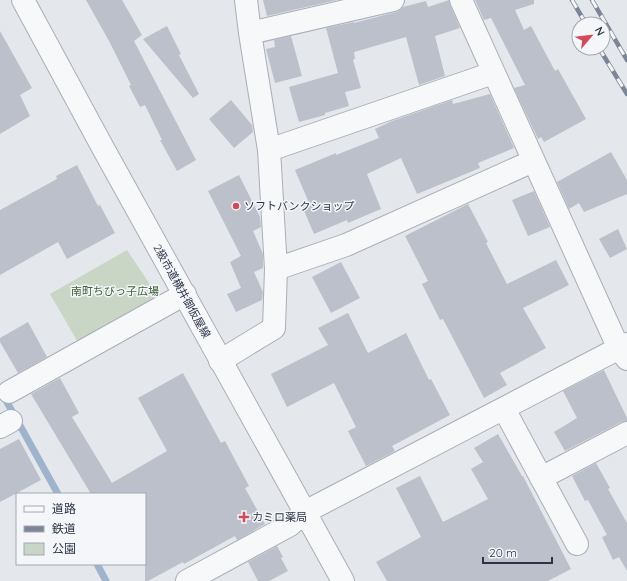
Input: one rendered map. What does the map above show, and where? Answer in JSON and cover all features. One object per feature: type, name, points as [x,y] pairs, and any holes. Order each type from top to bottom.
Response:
[{"type":"street","name":"2級市道横井御仮屋線","points":[[23,0],[99,141],[343,581]]},
{"type":"street","points":[[220,360],[274,328],[276,269],[269,150],[246,0]]},
{"type":"street","points":[[250,33],[393,0]]},
{"type":"street","points":[[187,581],[290,525],[305,512],[504,408],[624,350],[533,161],[461,0]]},
{"type":"street","points":[[269,150],[493,73]]},
{"type":"street","points":[[276,269],[346,245],[533,161]]},
{"type":"street","points":[[9,392],[185,294]]},
{"type":"street","points":[[504,408],[577,544]]},
{"type":"street","points":[[541,478],[627,433]]},
{"type":"green space","name":"南町ちびっ子広場","points":[[127,250],[161,301],[79,344],[50,294]]},
{"type":"building","points":[[86,0],[122,0],[142,35],[134,41],[196,160],[177,171],[160,140],[162,140],[145,105],[140,107],[129,86],[131,85],[109,41]]},
{"type":"building","points":[[263,0],[337,0],[267,16]]},
{"type":"building","points":[[449,0],[460,28],[435,36],[445,76],[419,85],[406,37],[354,52],[355,59],[353,60],[361,88],[345,92],[349,106],[325,113],[325,115],[299,122],[289,87],[338,73],[326,28],[354,23],[396,12],[403,7],[426,1],[428,7]]},
{"type":"building","points":[[475,0],[534,0],[534,4],[515,10],[524,30],[531,26],[555,71],[558,69],[586,119],[544,142],[541,137],[538,139],[514,88],[525,85],[491,18],[484,20]]},
{"type":"building","points":[[167,26],[181,54],[179,55],[199,94],[193,98],[143,39]]},
{"type":"building","points":[[0,31],[32,88],[20,95],[30,116],[0,134]]},
{"type":"building","points":[[291,36],[302,76],[275,83],[266,49],[275,47],[274,40]]},
{"type":"building","points":[[490,94],[514,148],[478,163],[480,168],[417,194],[401,158],[367,174],[381,209],[348,223],[347,220],[314,234],[302,206],[309,203],[295,170],[336,153],[336,155],[379,138],[375,129],[392,121],[452,100],[453,104]]},
{"type":"building","points":[[231,100],[252,125],[253,132],[234,148],[209,119]]},
{"type":"building","points":[[611,152],[627,180],[627,194],[584,212],[579,203],[569,209],[557,182]]},
{"type":"building","points":[[77,165],[98,206],[100,205],[115,233],[67,259],[58,242],[0,275],[0,210],[57,179],[56,176]]},
{"type":"building","points":[[239,175],[260,217],[261,227],[253,231],[263,254],[263,268],[254,272],[263,292],[262,300],[236,312],[227,294],[241,288],[230,262],[241,256],[208,191]]},
{"type":"building","points":[[534,191],[550,227],[528,236],[512,200]]},
{"type":"building","points":[[468,204],[488,242],[486,243],[507,284],[556,260],[569,285],[523,308],[546,348],[500,373],[507,385],[484,398],[443,319],[440,320],[422,284],[428,281],[405,236]]},
{"type":"building","points":[[618,229],[627,249],[610,258],[599,239]]},
{"type":"building","points":[[341,262],[360,298],[331,313],[312,277]]},
{"type":"building","points":[[348,313],[368,353],[406,333],[429,380],[431,379],[450,415],[392,446],[395,451],[366,466],[348,431],[356,427],[334,383],[287,407],[271,374],[328,345],[318,328]]},
{"type":"building","points":[[28,322],[47,357],[18,373],[0,342],[0,338]]},
{"type":"building","points":[[604,370],[627,418],[627,421],[621,422],[565,451],[554,432],[577,418],[563,391]]},
{"type":"building","points":[[183,373],[221,443],[225,441],[249,486],[245,488],[265,524],[237,540],[235,536],[184,564],[183,562],[148,581],[145,581],[146,493],[90,493],[31,394],[60,378],[79,413],[72,417],[112,483],[167,451],[138,398]]},
{"type":"building","points":[[498,434],[523,476],[571,569],[548,581],[387,581],[376,562],[421,537],[396,488],[420,476],[443,522],[488,499],[471,469],[483,462],[474,448]]},
{"type":"building","points":[[19,439],[41,480],[0,502],[0,449]]},
{"type":"building","points":[[596,463],[610,488],[608,489],[627,523],[627,571],[619,557],[613,560],[602,537],[607,535],[588,500],[585,501],[572,476]]},
{"type":"building","points":[[277,546],[288,571],[269,581],[258,581],[248,562]]},
{"type":"waterway","points":[[3,395],[57,493]]},
{"type":"waterway","points":[[98,565],[106,581]]},
{"type":"railway","points":[[572,0],[581,16]]},
{"type":"railway","points":[[592,0],[627,60]]},
{"type":"railway","points":[[604,56],[627,94]]},
{"type":"place","name":"ソフトバンクショップ","points":[[236,206]]},
{"type":"place","name":"カミロ薬局","points":[[244,517]]}]
